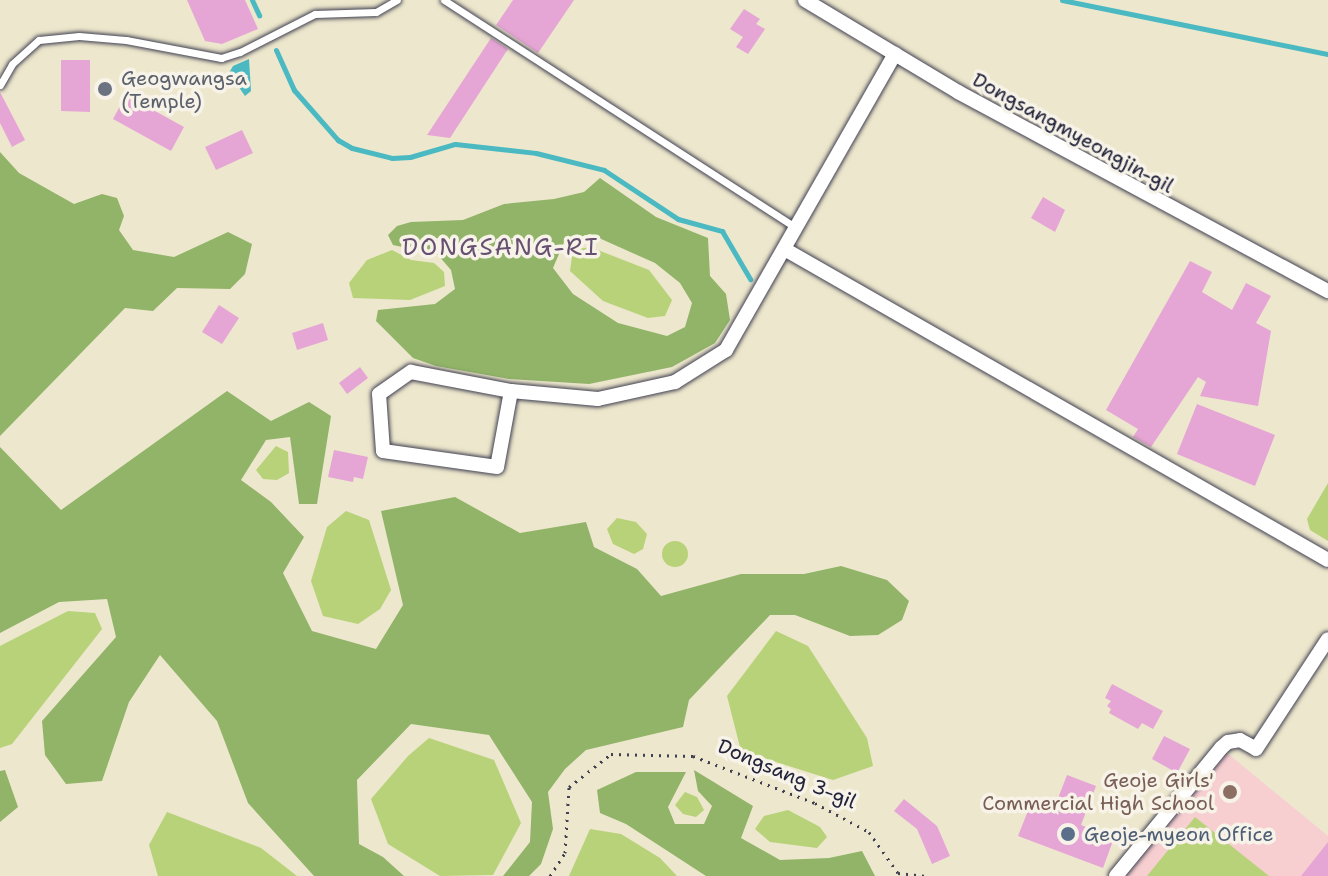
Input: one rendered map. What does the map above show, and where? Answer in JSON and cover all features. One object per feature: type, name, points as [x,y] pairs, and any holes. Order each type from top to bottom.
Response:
[{"type":"street","name":"Dongsangmyeongjin-gil","points":[[805,0],[1145,195],[1328,291]]},
{"type":"street","points":[[511,391],[497,467],[383,451],[379,394],[411,372],[511,391],[598,399],[675,382],[726,350],[798,229],[895,54]]},
{"type":"street","points":[[786,250],[1328,560]]},
{"type":"street","points":[[1116,876],[1221,748],[1228,742],[1240,740],[1256,749],[1328,639]]},
{"type":"lane","points":[[0,85],[12,64],[39,40],[79,36],[126,40],[221,58],[240,52],[315,14],[376,12],[397,0]]},
{"type":"lane","points":[[444,0],[798,229]]},
{"type":"path","name":"Dongsang 3-gil","points":[[550,876],[565,853],[569,787],[611,754],[693,756],[829,810],[869,832],[898,873],[929,876]]},
{"type":"shaded area","name":"Geoje Girls' Commercial High School","points":[[1221,748],[1328,836],[1328,876],[1116,876]]},
{"type":"green space","points":[[0,152],[19,173],[74,204],[102,194],[117,198],[124,216],[119,230],[133,250],[174,257],[228,232],[252,244],[245,274],[230,289],[177,288],[153,311],[125,308],[0,436]]},
{"type":"green space","points":[[600,178],[656,217],[708,238],[710,276],[726,294],[730,320],[715,343],[672,367],[589,384],[509,379],[436,366],[413,358],[376,321],[378,310],[435,304],[455,289],[451,270],[438,255],[393,245],[388,235],[397,226],[411,222],[463,220],[504,204],[554,199],[584,192]],"holes":[[[590,234],[655,263],[680,283],[692,303],[685,327],[667,336],[618,323],[573,294],[553,268],[564,242]]]},
{"type":"green space","points":[[590,247],[649,270],[672,300],[665,316],[648,318],[603,301],[570,271],[573,250]]},
{"type":"green space","points":[[392,250],[411,260],[434,263],[444,272],[445,286],[410,300],[353,298],[349,283],[367,260]]},
{"type":"green space","points":[[227,391],[271,421],[309,402],[331,416],[317,504],[299,504],[290,437],[266,440],[241,480],[271,502],[304,537],[283,573],[312,631],[376,649],[403,605],[381,511],[455,497],[520,533],[586,522],[594,547],[637,569],[661,596],[741,574],[804,574],[841,566],[887,580],[909,601],[902,620],[878,635],[850,636],[795,615],[770,615],[689,700],[683,727],[586,750],[565,769],[548,792],[553,829],[541,864],[529,876],[503,876],[530,842],[532,802],[489,735],[411,724],[357,780],[359,844],[383,857],[404,876],[314,876],[248,803],[217,721],[160,655],[129,702],[102,781],[66,784],[45,755],[42,721],[116,637],[107,599],[59,602],[0,633],[0,447],[61,510]]},
{"type":"green space","points":[[276,446],[288,452],[289,473],[277,480],[263,479],[256,470]]},
{"type":"green space","points":[[1328,483],[1328,541],[1310,530],[1307,519]]},
{"type":"green space","points":[[346,511],[369,520],[391,590],[380,609],[358,624],[323,616],[311,581],[327,527]]},
{"type":"green space","points":[[617,518],[636,522],[647,534],[643,549],[634,554],[613,544],[607,529]]},
{"type":"green space","points":[[675,541],[684,545],[688,554],[684,563],[675,567],[666,563],[662,554],[666,545]]},
{"type":"green space","points":[[68,611],[95,613],[102,629],[12,744],[0,748],[0,646]]},
{"type":"green space","points":[[776,631],[808,646],[867,738],[873,766],[833,780],[741,751],[727,696]]},
{"type":"green space","points":[[429,738],[494,760],[521,823],[493,875],[440,876],[388,844],[371,799],[408,756]]},
{"type":"green space","points":[[5,770],[18,807],[0,822],[0,771]]},
{"type":"green space","points":[[694,770],[753,806],[741,838],[780,860],[829,858],[862,851],[875,876],[706,876],[626,824],[600,813],[597,790],[636,772],[686,772],[668,807],[675,824],[704,824],[712,806],[698,791]]},
{"type":"green space","points":[[685,792],[697,797],[704,810],[696,817],[683,814],[675,805]]},
{"type":"green space","points":[[788,810],[820,827],[827,837],[817,848],[770,842],[755,829],[764,816]]},
{"type":"green space","points":[[167,812],[261,848],[297,876],[158,876],[149,845]]},
{"type":"green space","points":[[1195,817],[1269,876],[1147,876]]},
{"type":"green space","points":[[590,829],[621,834],[660,858],[677,876],[569,876]]},
{"type":"water","points":[[249,59],[251,91],[245,96],[229,73],[233,66]]},
{"type":"building","points":[[187,0],[245,0],[258,29],[222,44],[205,41]]},
{"type":"building","points":[[513,0],[574,0],[538,53],[496,25]]},
{"type":"building","points":[[744,9],[760,19],[756,24],[765,29],[748,54],[736,47],[743,37],[730,29]]},
{"type":"building","points":[[491,38],[508,49],[450,138],[427,135]]},
{"type":"building","points":[[61,60],[90,60],[90,112],[61,111]]},
{"type":"building","points":[[0,92],[25,140],[12,147],[0,123]]},
{"type":"building","points":[[126,95],[184,127],[171,151],[113,119]]},
{"type":"building","points":[[242,130],[253,153],[216,170],[205,147]]},
{"type":"building","points":[[1043,197],[1065,210],[1055,232],[1031,218]]},
{"type":"building","points":[[1190,261],[1212,272],[1202,292],[1232,310],[1246,283],[1271,296],[1256,323],[1271,331],[1258,406],[1200,396],[1206,382],[1198,377],[1151,447],[1133,437],[1138,429],[1106,410]]},
{"type":"building","points":[[219,305],[239,318],[222,344],[202,332]]},
{"type":"building","points":[[323,323],[328,340],[297,350],[292,333]]},
{"type":"building","points":[[360,367],[368,378],[347,394],[339,383]]},
{"type":"building","points":[[1197,404],[1275,435],[1255,486],[1177,454]]},
{"type":"building","points":[[334,450],[368,457],[363,479],[354,477],[353,482],[328,477]]},
{"type":"building","points":[[1112,684],[1163,711],[1153,729],[1142,723],[1138,729],[1109,713],[1111,709],[1107,706],[1111,701],[1105,698]]},
{"type":"building","points":[[1164,736],[1190,749],[1177,773],[1152,759]]},
{"type":"building","points":[[1067,775],[1096,786],[1081,825],[1114,838],[1103,868],[1018,836],[1031,803],[1053,811]]},
{"type":"building","points":[[904,799],[937,826],[950,856],[932,864],[917,829],[894,811]]},
{"type":"building","points":[[1328,842],[1328,876],[1301,876]]},
{"type":"waterway","points":[[252,0],[259,15]]},
{"type":"waterway","points":[[1062,0],[1328,54]]},
{"type":"waterway","points":[[276,50],[294,90],[338,140],[352,148],[392,158],[410,157],[455,144],[536,153],[604,170],[678,219],[722,231],[750,279]]},
{"type":"place","name":"Geogwangsa (Temple)","points":[[105,89]]},
{"type":"place","name":"Geoje Girls' Commercial High School","points":[[1230,792]]},
{"type":"place","name":"Geoje-myeon Office","points":[[1068,834]]},
{"type":"district","name":"DONGSANG-RI","points":[[501,248]]}]
